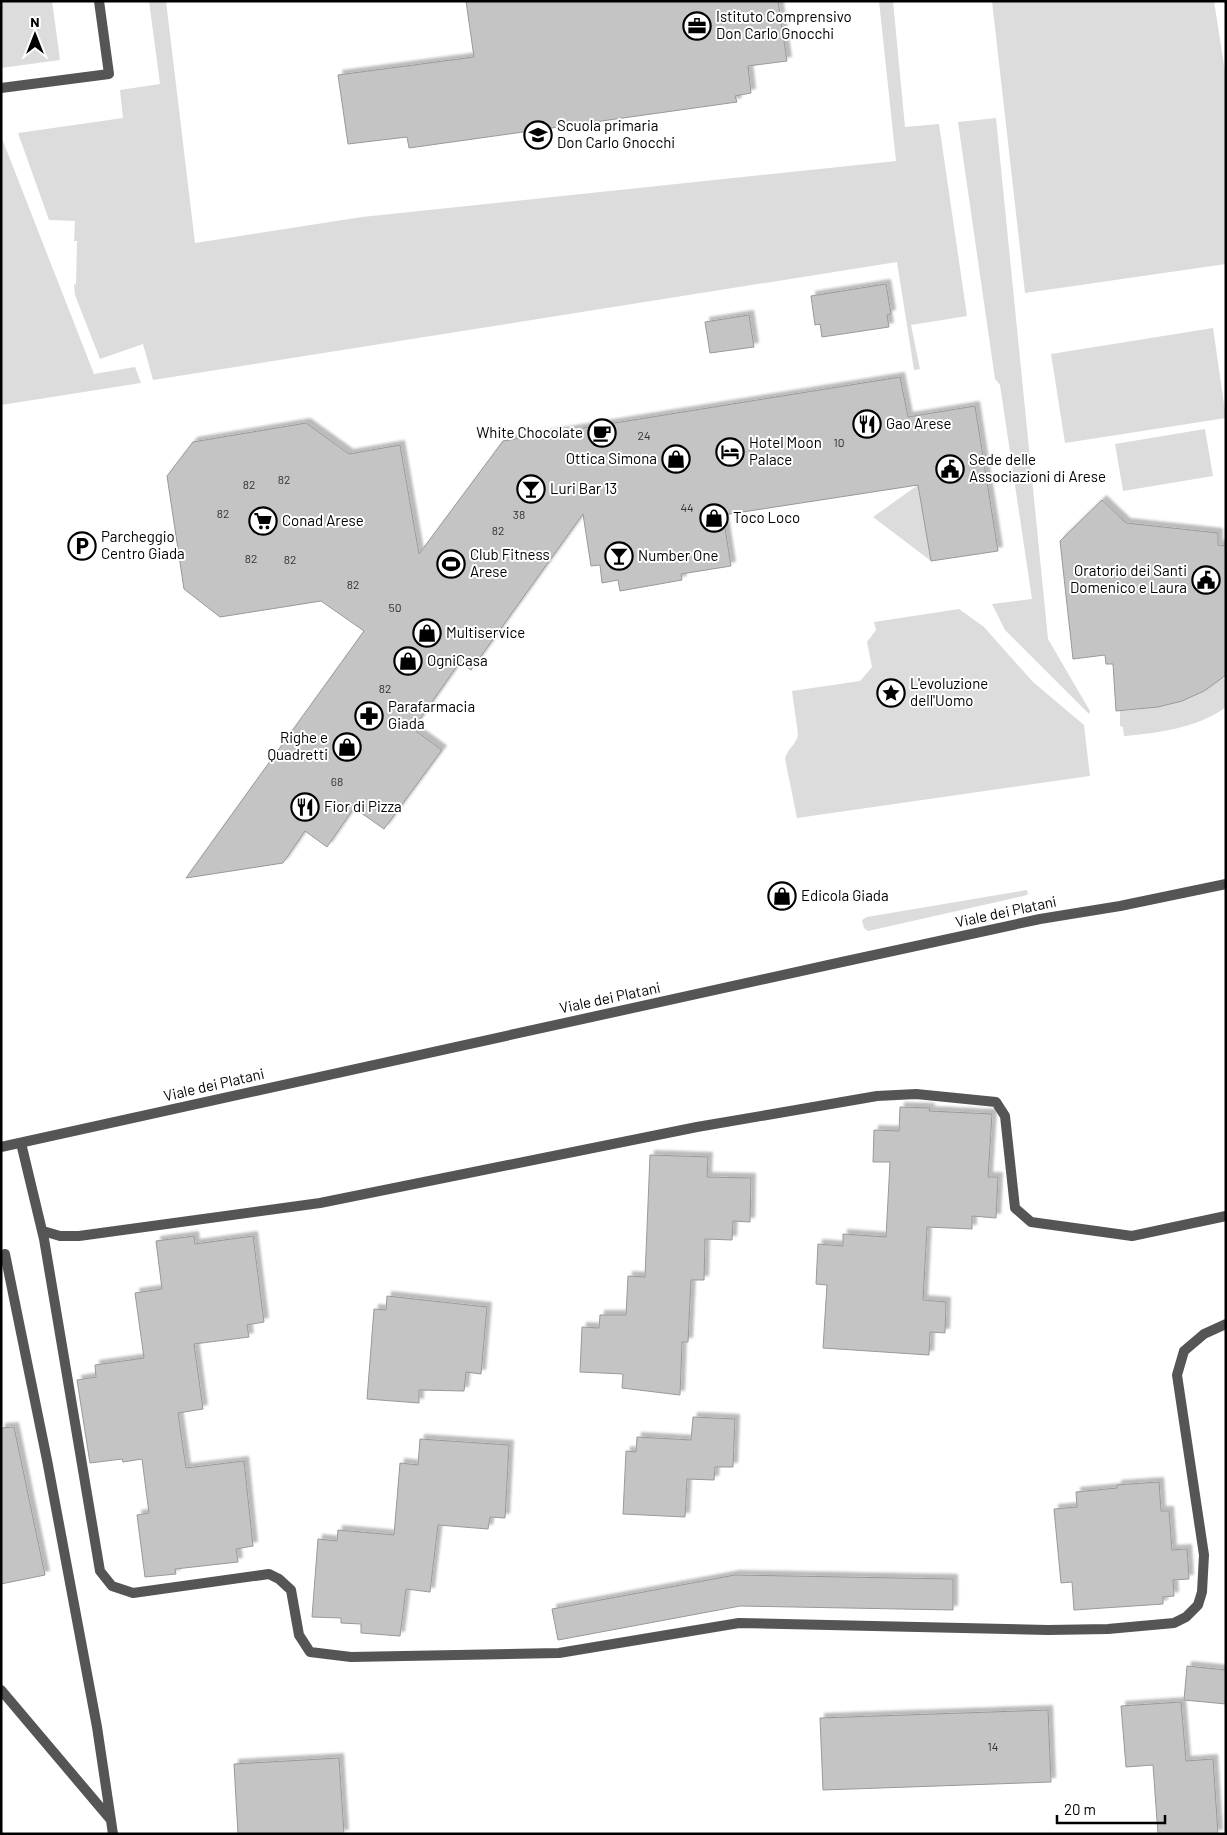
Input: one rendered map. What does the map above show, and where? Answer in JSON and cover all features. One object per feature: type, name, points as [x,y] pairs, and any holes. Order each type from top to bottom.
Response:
[{"type":"street","points":[[1,88],[109,74],[99,1]]},
{"type":"street","name":"Viale dei Platani","points":[[1,1147],[1040,919],[1120,906],[1226,884]]},
{"type":"street","points":[[43,1231],[60,1236],[79,1236],[320,1203],[697,1126],[876,1096],[916,1094],[996,1102],[1005,1116],[1015,1208],[1031,1222],[1132,1236],[1226,1216]]},
{"type":"street","points":[[21,1143],[43,1231],[100,1572],[112,1586],[133,1593],[269,1574],[280,1579],[291,1590],[299,1635],[310,1652],[351,1657],[559,1653],[739,1623],[1048,1630],[1108,1629],[1174,1623],[1186,1617],[1198,1605],[1202,1592],[1204,1555],[1177,1376],[1184,1351],[1204,1334],[1226,1324]]},
{"type":"street","points":[[5,1254],[49,1470],[95,1718],[113,1834]]},
{"type":"street","points":[[1,1690],[112,1820]]},
{"type":"shaded area","points":[[1,1],[52,1],[60,60],[1,68]]},
{"type":"shaded area","points":[[149,1],[166,1],[195,243],[362,217],[896,161],[879,1],[893,1],[905,127],[939,124],[967,316],[911,325],[920,369],[914,370],[897,262],[153,380],[143,344],[100,359],[75,295],[77,241],[74,241],[75,221],[49,220],[18,133],[123,118],[120,90],[160,84]]},
{"type":"shaded area","points":[[992,1],[1214,1],[1226,78],[1226,264],[1025,293]]},
{"type":"shaded area","points":[[996,118],[1048,639],[1090,711],[1089,714],[1005,630],[992,604],[1032,599],[1000,385],[995,379],[958,122]]},
{"type":"shaded area","points":[[1,136],[94,374],[135,367],[141,383],[1,405]]},
{"type":"shaded area","points":[[1213,328],[1226,418],[1065,443],[1051,354]]},
{"type":"shaded area","points":[[1205,429],[1213,476],[1123,491],[1115,444]]},
{"type":"shaded area","points":[[918,485],[931,561],[873,517]]},
{"type":"shaded area","points":[[959,609],[984,627],[1033,682],[1084,725],[1090,776],[797,818],[785,759],[798,734],[792,691],[860,681],[872,667],[867,642],[876,630],[874,622]]},
{"type":"shaded area","points":[[1222,677],[1226,681],[1226,707],[1215,714],[1190,725],[1124,736],[1123,727],[1120,726],[1120,711],[1174,703],[1198,693]]},
{"type":"shaded area","points":[[1027,890],[1028,894],[1024,896],[868,931],[864,928],[862,920],[867,917]]},
{"type":"building","points":[[466,1],[778,1],[787,61],[748,66],[751,93],[735,96],[737,102],[409,148],[407,137],[348,144],[338,75],[474,57]]},
{"type":"building","points":[[886,284],[891,314],[887,315],[889,327],[822,337],[820,324],[815,325],[811,296]]},
{"type":"building","points":[[749,315],[754,347],[710,353],[705,322]]},
{"type":"building","points":[[900,377],[908,417],[975,406],[998,551],[931,561],[918,485],[723,515],[731,566],[681,574],[682,580],[620,591],[618,580],[602,583],[600,565],[591,566],[583,514],[471,670],[460,662],[413,729],[442,750],[384,829],[354,808],[327,847],[305,831],[283,863],[186,878],[364,631],[321,601],[220,617],[184,589],[167,476],[193,442],[306,423],[349,454],[400,445],[419,554],[503,441]]},
{"type":"building","points":[[1102,500],[1126,523],[1218,533],[1218,545],[1226,546],[1226,675],[1204,691],[1182,701],[1158,707],[1116,711],[1113,664],[1106,664],[1105,655],[1073,659],[1060,541]]},
{"type":"building","points":[[900,1107],[930,1108],[929,1111],[992,1114],[988,1177],[998,1177],[996,1218],[972,1216],[972,1229],[927,1227],[923,1300],[946,1302],[945,1333],[930,1332],[929,1355],[823,1348],[827,1285],[816,1284],[818,1244],[843,1246],[843,1234],[886,1237],[890,1162],[873,1162],[874,1130],[899,1131]]},
{"type":"building","points":[[650,1155],[708,1157],[707,1177],[751,1178],[750,1222],[733,1221],[732,1240],[705,1239],[704,1280],[691,1280],[688,1342],[682,1342],[680,1395],[622,1388],[623,1374],[580,1372],[582,1327],[599,1328],[600,1315],[626,1315],[628,1276],[645,1277]]},
{"type":"building","points":[[194,1236],[195,1244],[253,1236],[264,1322],[247,1325],[249,1337],[194,1344],[203,1409],[178,1413],[186,1468],[244,1461],[253,1546],[236,1549],[238,1562],[175,1569],[176,1574],[145,1577],[137,1515],[149,1513],[142,1459],[123,1462],[122,1459],[90,1463],[77,1380],[96,1377],[95,1365],[144,1358],[135,1293],[162,1289],[156,1241]]},
{"type":"building","points":[[387,1296],[487,1307],[481,1374],[466,1372],[464,1391],[419,1390],[419,1403],[367,1399],[374,1309],[386,1310]]},
{"type":"building","points":[[693,1417],[735,1419],[733,1467],[715,1467],[714,1480],[687,1479],[685,1517],[623,1514],[626,1451],[636,1452],[637,1437],[691,1440]]},
{"type":"building","points":[[14,1427],[45,1575],[1,1584],[1,1428]]},
{"type":"building","points":[[420,1439],[509,1445],[505,1518],[490,1517],[488,1529],[438,1525],[430,1592],[406,1589],[400,1636],[361,1633],[361,1624],[341,1623],[341,1618],[312,1617],[318,1539],[337,1541],[338,1530],[394,1535],[400,1463],[418,1465]]},
{"type":"building","points":[[1159,1482],[1161,1511],[1169,1511],[1172,1550],[1187,1549],[1189,1579],[1173,1580],[1174,1596],[1163,1597],[1163,1604],[1074,1610],[1072,1582],[1061,1583],[1054,1509],[1077,1507],[1076,1492],[1117,1488],[1117,1485]]},
{"type":"building","points":[[735,1575],[953,1579],[953,1610],[740,1606],[558,1640],[552,1609]]},
{"type":"building","points":[[1187,1666],[1226,1670],[1226,1704],[1184,1700]]},
{"type":"building","points":[[1181,1702],[1186,1761],[1213,1759],[1218,1834],[1158,1834],[1153,1765],[1126,1767],[1121,1706]]},
{"type":"building","points":[[1048,1710],[1051,1782],[823,1790],[820,1718]]},
{"type":"building","points":[[339,1758],[344,1834],[238,1834],[234,1764]]},
{"type":"place","name":"Istituto Comprensivo Don Carlo Gnocchi","points":[[697,26]]},
{"type":"place","name":"Scuola primaria Don Carlo Gnocchi","points":[[538,135]]},
{"type":"place","name":"Gao Arese","points":[[867,424]]},
{"type":"place","name":"White Chocolate","points":[[602,433]]},
{"type":"place","name":"Hotel Moon Palace","points":[[730,452]]},
{"type":"place","name":"Ottica Simona","points":[[676,459]]},
{"type":"place","name":"Sede delle Associazioni di Arese","points":[[950,469]]},
{"type":"place","name":"Luri Bar 13","points":[[531,489]]},
{"type":"place","name":"Toco Loco","points":[[714,518]]},
{"type":"place","name":"Conad Arese","points":[[263,521]]},
{"type":"place","name":"Parcheggio Centro Giada","points":[[82,546]]},
{"type":"place","name":"Number One","points":[[619,556]]},
{"type":"place","name":"Club Fitness Arese","points":[[451,564]]},
{"type":"place","name":"Oratorio dei Santi Domenico e Laura","points":[[1206,580]]},
{"type":"place","name":"Multiservice","points":[[427,633]]},
{"type":"place","name":"OgniCasa","points":[[408,661]]},
{"type":"place","name":"L'evoluzione dell'Uomo","points":[[891,693]]},
{"type":"place","name":"Parafarmacia Giada","points":[[369,716]]},
{"type":"place","name":"Righe e Quadretti","points":[[347,747]]},
{"type":"place","name":"Fior di Pizza","points":[[305,807]]},
{"type":"place","name":"Edicola Giada","points":[[782,896]]}]
